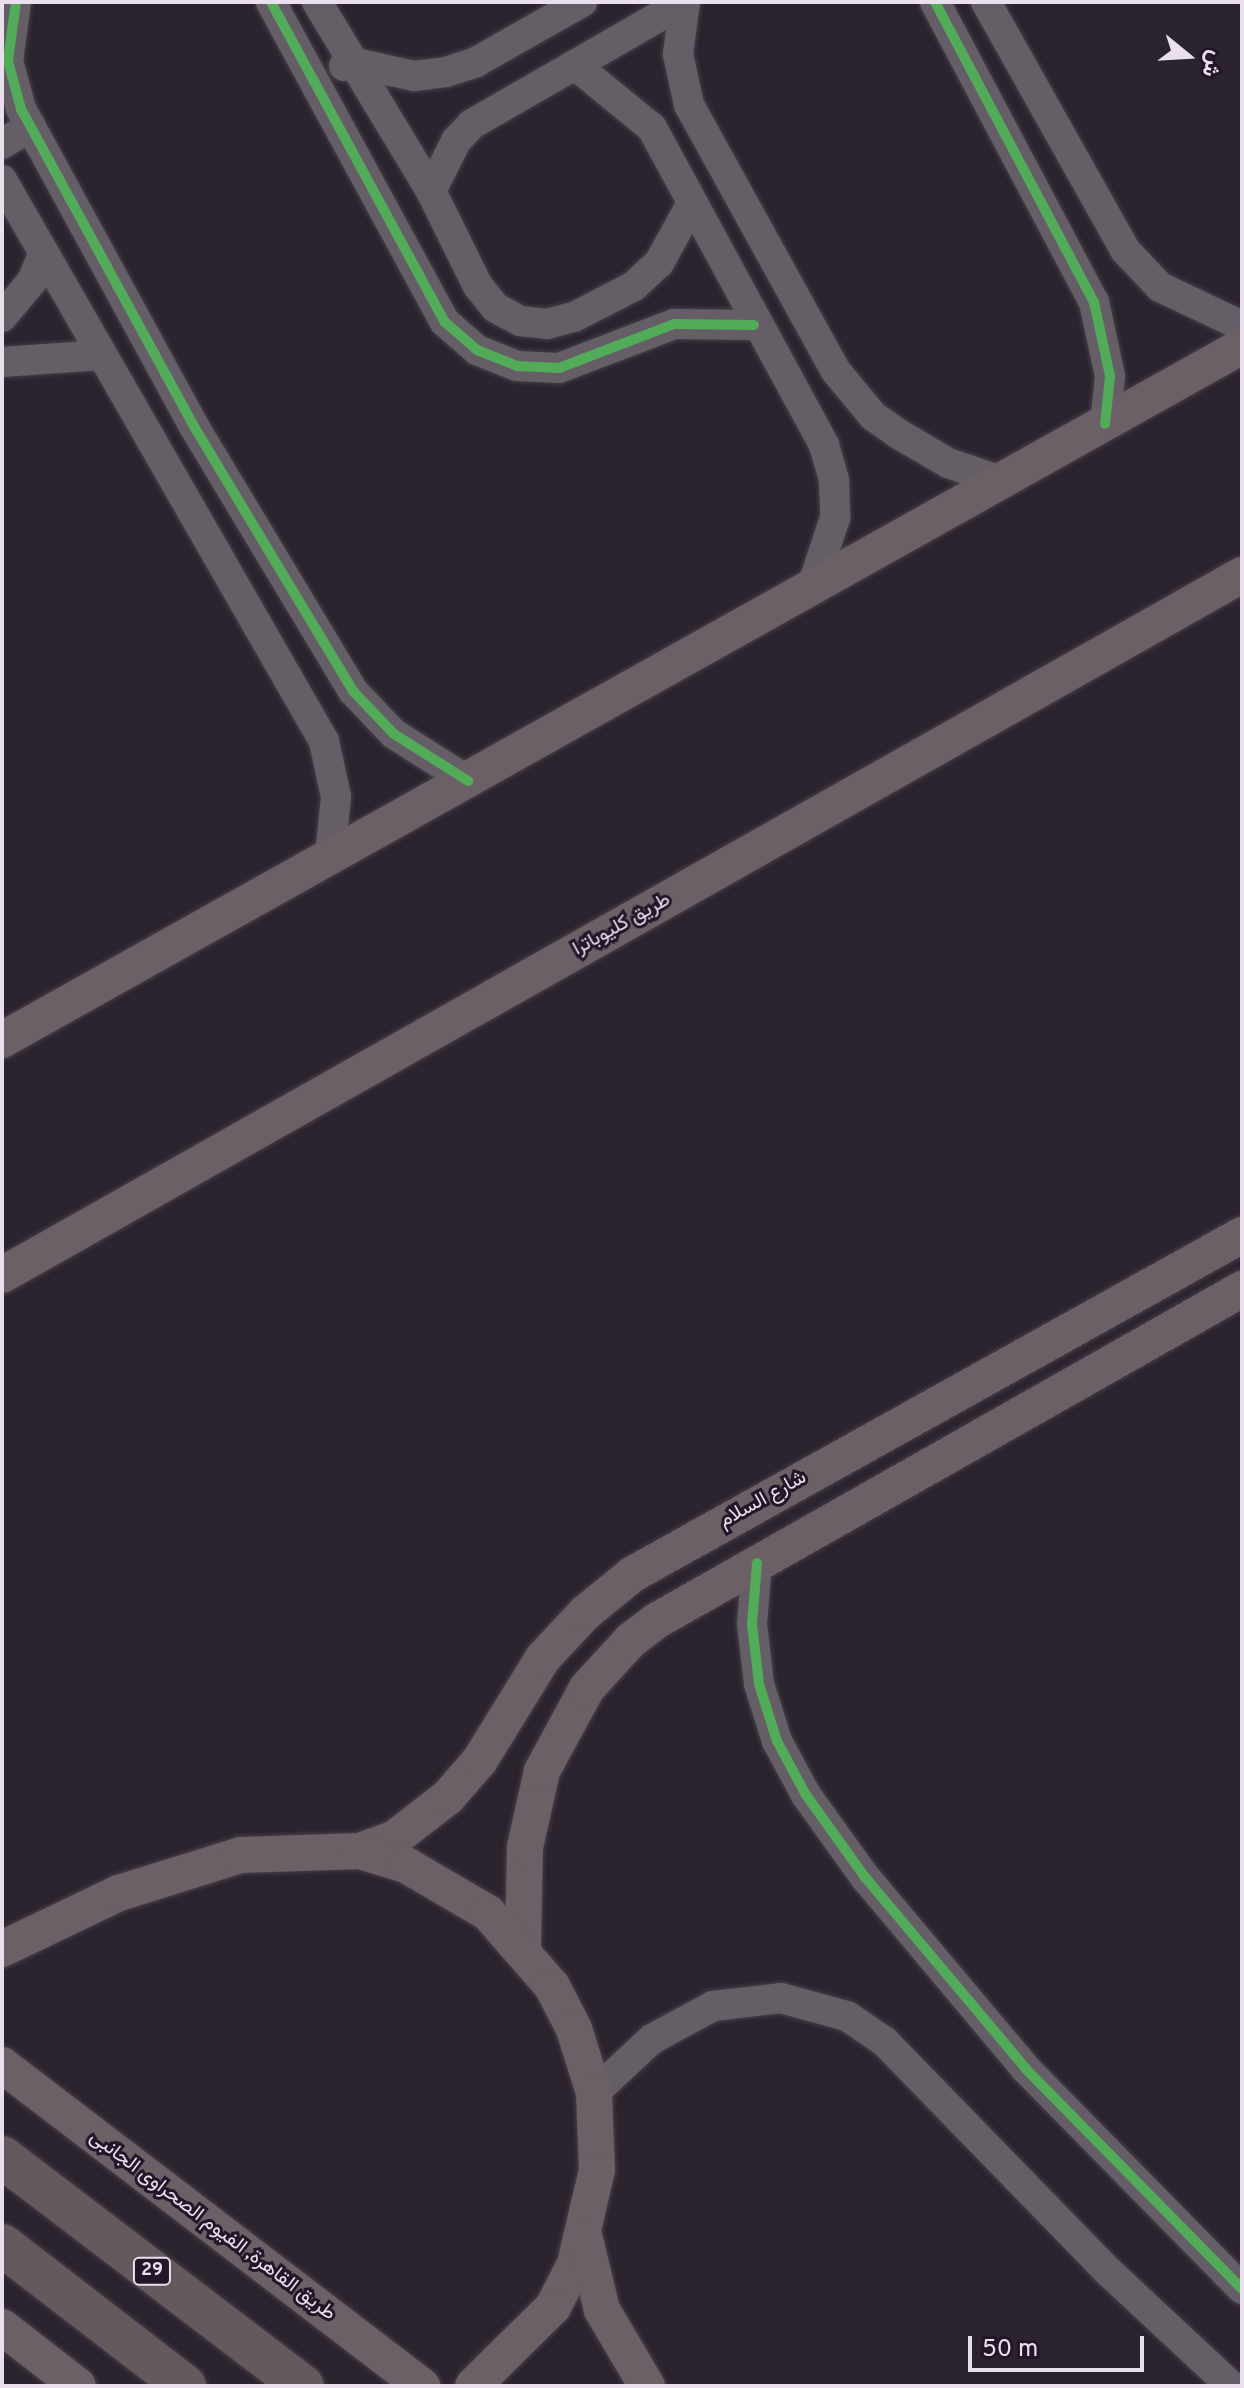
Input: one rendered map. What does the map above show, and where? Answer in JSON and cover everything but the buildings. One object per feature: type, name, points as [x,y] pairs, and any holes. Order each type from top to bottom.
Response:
[{"type":"highway","name":"29","points":[[2,2157],[303,2386]]},
{"type":"highway","points":[[2,2245],[185,2386]]},
{"type":"main road","points":[[2,1040],[1242,346]]},
{"type":"main road","name":"طريق كليوباترا","points":[[2,1275],[1242,575]]},
{"type":"main road","name":"شارع السلام","points":[[360,1851],[395,1838],[448,1797],[480,1760],[543,1658],[585,1613],[633,1574],[1242,1235]]},
{"type":"main road","points":[[523,1947],[530,1816],[542,1771],[569,1715],[631,1640],[757,1563],[1236,1292],[1207,1255]]},
{"type":"main road","points":[[2,1949],[119,1893],[241,1855],[360,1851],[406,1865],[449,1886],[523,1947],[574,2029],[594,2093],[597,2170],[584,2235],[553,2307],[473,2386]]},
{"type":"main road","name":"طريق القاهرة, الفيوم الصحراوى الجانبى","points":[[2,2065],[422,2386]]},
{"type":"main road","points":[[584,2235],[602,2310],[647,2386]]},
{"type":"main road","points":[[2,2327],[78,2386]]},
{"type":"street","points":[[2,8],[15,2]]},
{"type":"street","points":[[15,2],[8,61],[13,86],[31,126],[195,428],[353,691],[394,734],[468,781]]},
{"type":"street","points":[[271,2],[318,81],[445,322],[477,350],[517,366],[559,368],[674,324],[754,325]]},
{"type":"street","points":[[317,2],[431,191],[478,286],[496,308],[520,321],[547,324],[605,305],[634,286],[659,263],[692,203]]},
{"type":"street","points":[[318,81],[351,62],[414,76],[446,72],[476,62],[582,2]]},
{"type":"street","points":[[431,191],[456,141],[472,124],[684,2]]},
{"type":"street","points":[[684,2],[678,54],[689,105],[850,391],[873,416],[922,449],[1001,481]]},
{"type":"street","points":[[935,2],[1094,302],[1110,376],[1105,424]]},
{"type":"street","points":[[986,2],[1125,250],[1160,287],[1242,326]]},
{"type":"street","points":[[575,65],[652,128],[754,325],[811,419],[834,480],[835,518],[812,587]]},
{"type":"street","points":[[652,128],[689,105]]},
{"type":"street","points":[[2,144],[31,126]]},
{"type":"street","points":[[2,180],[324,741],[336,797],[330,855]]},
{"type":"street","points":[[2,317],[32,281],[43,255]]},
{"type":"street","points":[[2,362],[101,355]]},
{"type":"street","points":[[311,715],[335,708],[353,691]]},
{"type":"street","points":[[757,1563],[752,1624],[759,1684],[777,1741],[806,1795],[865,1877],[1025,2068],[1242,2289]]},
{"type":"street","points":[[594,2093],[652,2039],[713,2006],[781,1998],[847,2016],[885,2042],[1111,2274],[1231,2386]]},
{"type":"cycle path","points":[[16,2],[8,61],[21,109],[195,428],[353,691],[394,734],[468,781]]},
{"type":"cycle path","points":[[271,2],[445,322],[477,350],[517,366],[559,368],[674,324],[754,325]]},
{"type":"cycle path","points":[[935,2],[1094,302],[1110,376],[1105,424]]},
{"type":"cycle path","points":[[757,1563],[752,1624],[759,1684],[777,1741],[806,1795],[865,1877],[1025,2068],[1242,2289]]}]
